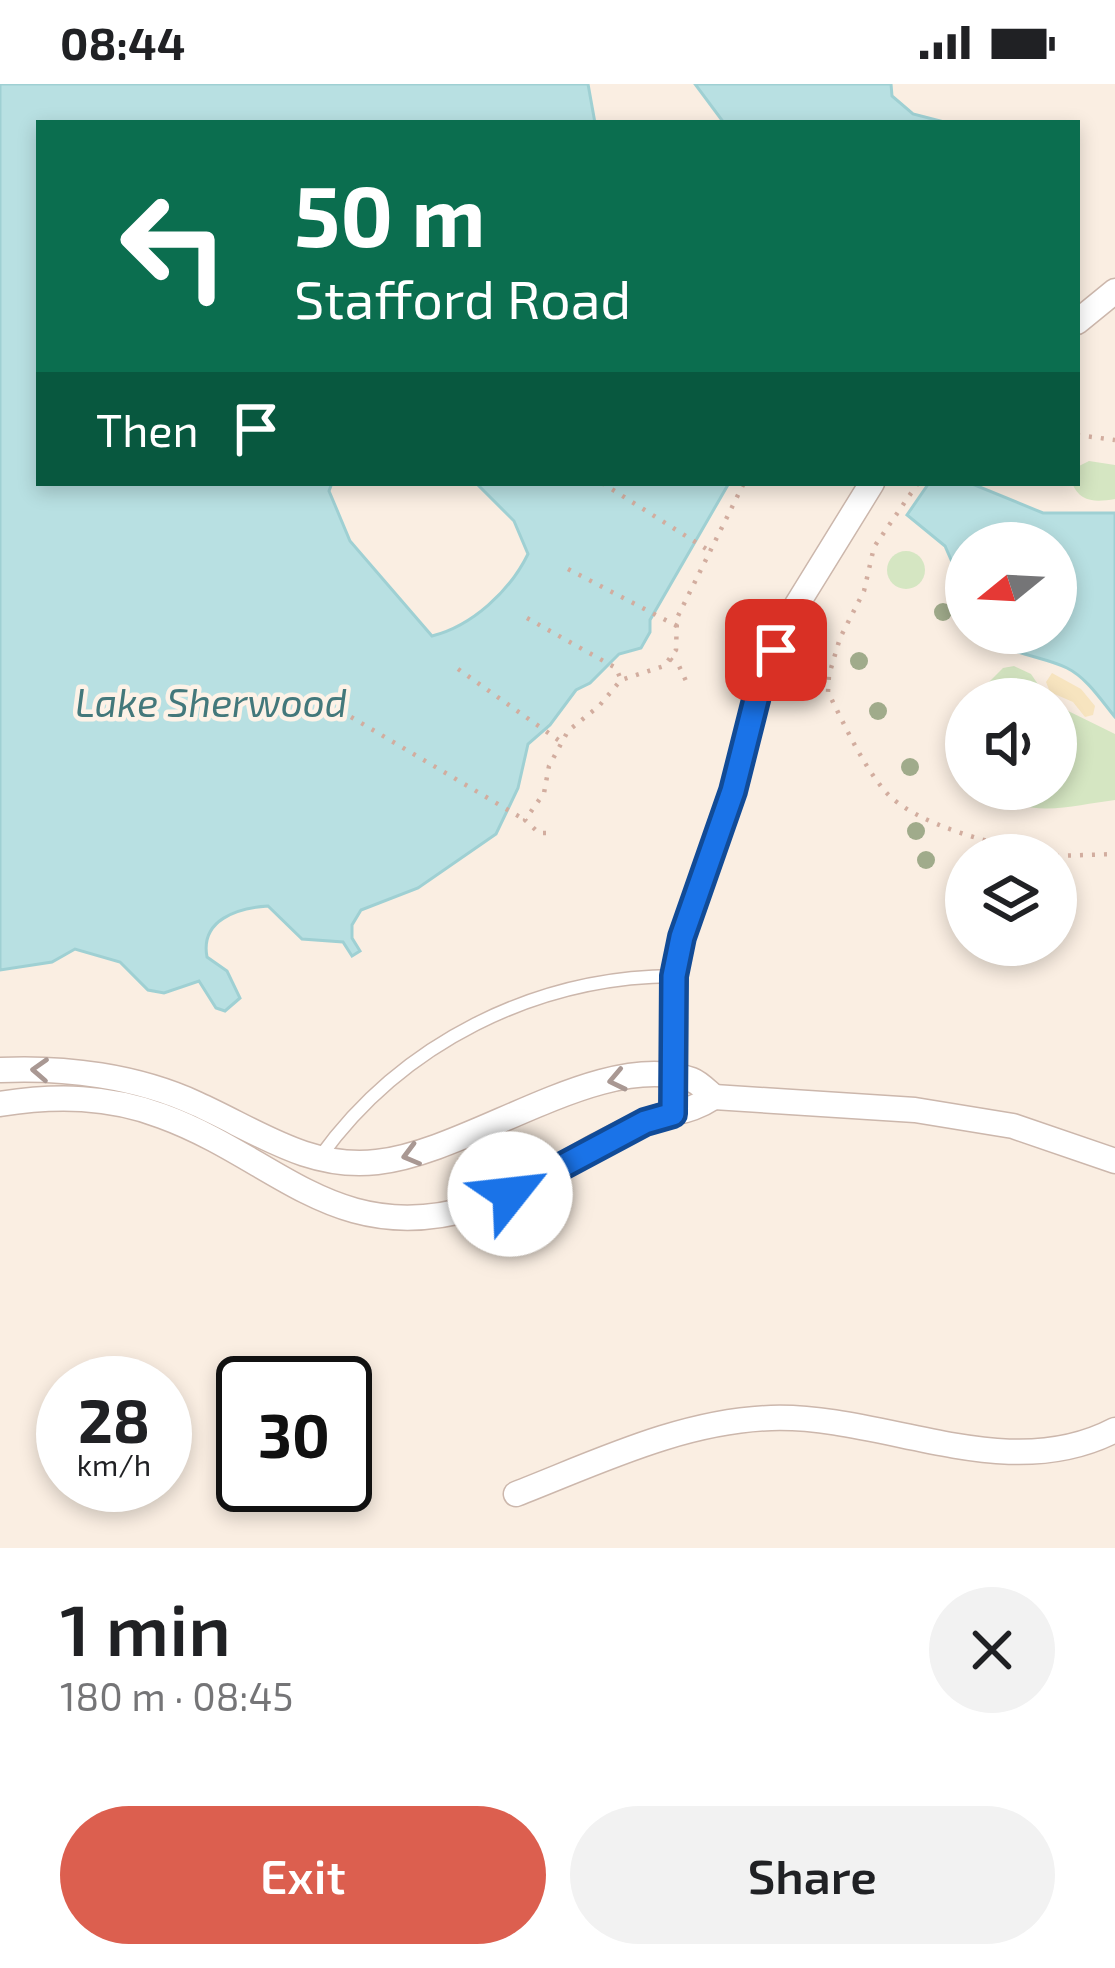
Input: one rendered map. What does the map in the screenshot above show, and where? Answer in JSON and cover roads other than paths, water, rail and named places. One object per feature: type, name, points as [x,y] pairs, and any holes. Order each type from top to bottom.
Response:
[{"type":"street","points":[[1080,320],[1115,291]]},
{"type":"street","points":[[673,1114],[674,976],[682,937],[733,791],[759,688],[793,611],[870,486]]},
{"type":"street","points":[[0,1070],[79,1073],[161,1089],[318,1160],[364,1164],[406,1159],[607,1081],[642,1075],[694,1080],[714,1096],[915,1110],[1013,1126],[1115,1161]]},
{"type":"street","points":[[0,1104],[82,1098],[161,1115],[208,1136],[298,1191],[390,1218],[476,1208],[645,1122],[693,1111],[714,1096]]},
{"type":"street","points":[[481,1130],[498,1138],[510,1157],[515,1174],[510,1194]]},
{"type":"street","points":[[516,1494],[646,1443],[715,1424],[773,1418],[827,1421],[984,1450],[1042,1451],[1115,1430]]},
{"type":"lane","points":[[318,1160],[334,1137],[398,1075],[470,1025],[565,988],[626,976],[674,976]]},
{"type":"water","name":"Lake Sherwood","points":[[0,84],[588,84],[594,120],[36,120],[36,486],[331,486],[350,541],[432,636],[488,605],[528,554],[514,521],[479,486],[727,486],[650,620],[650,632],[641,648],[619,654],[590,683],[576,690],[550,725],[528,744],[518,788],[496,834],[418,888],[361,910],[352,925],[352,938],[360,951],[352,956],[343,942],[302,939],[268,906],[233,913],[215,925],[206,944],[207,957],[227,971],[240,998],[225,1011],[216,1008],[199,981],[164,993],[148,990],[120,962],[75,949],[52,962],[0,970]]},
{"type":"water","points":[[695,84],[891,84],[892,96],[913,114],[936,120],[722,120]]},
{"type":"water","points":[[927,486],[977,486],[1043,513],[1115,513],[1115,717],[1074,672],[1025,654],[1077,654],[1077,522],[945,522],[945,546],[907,515]]}]
